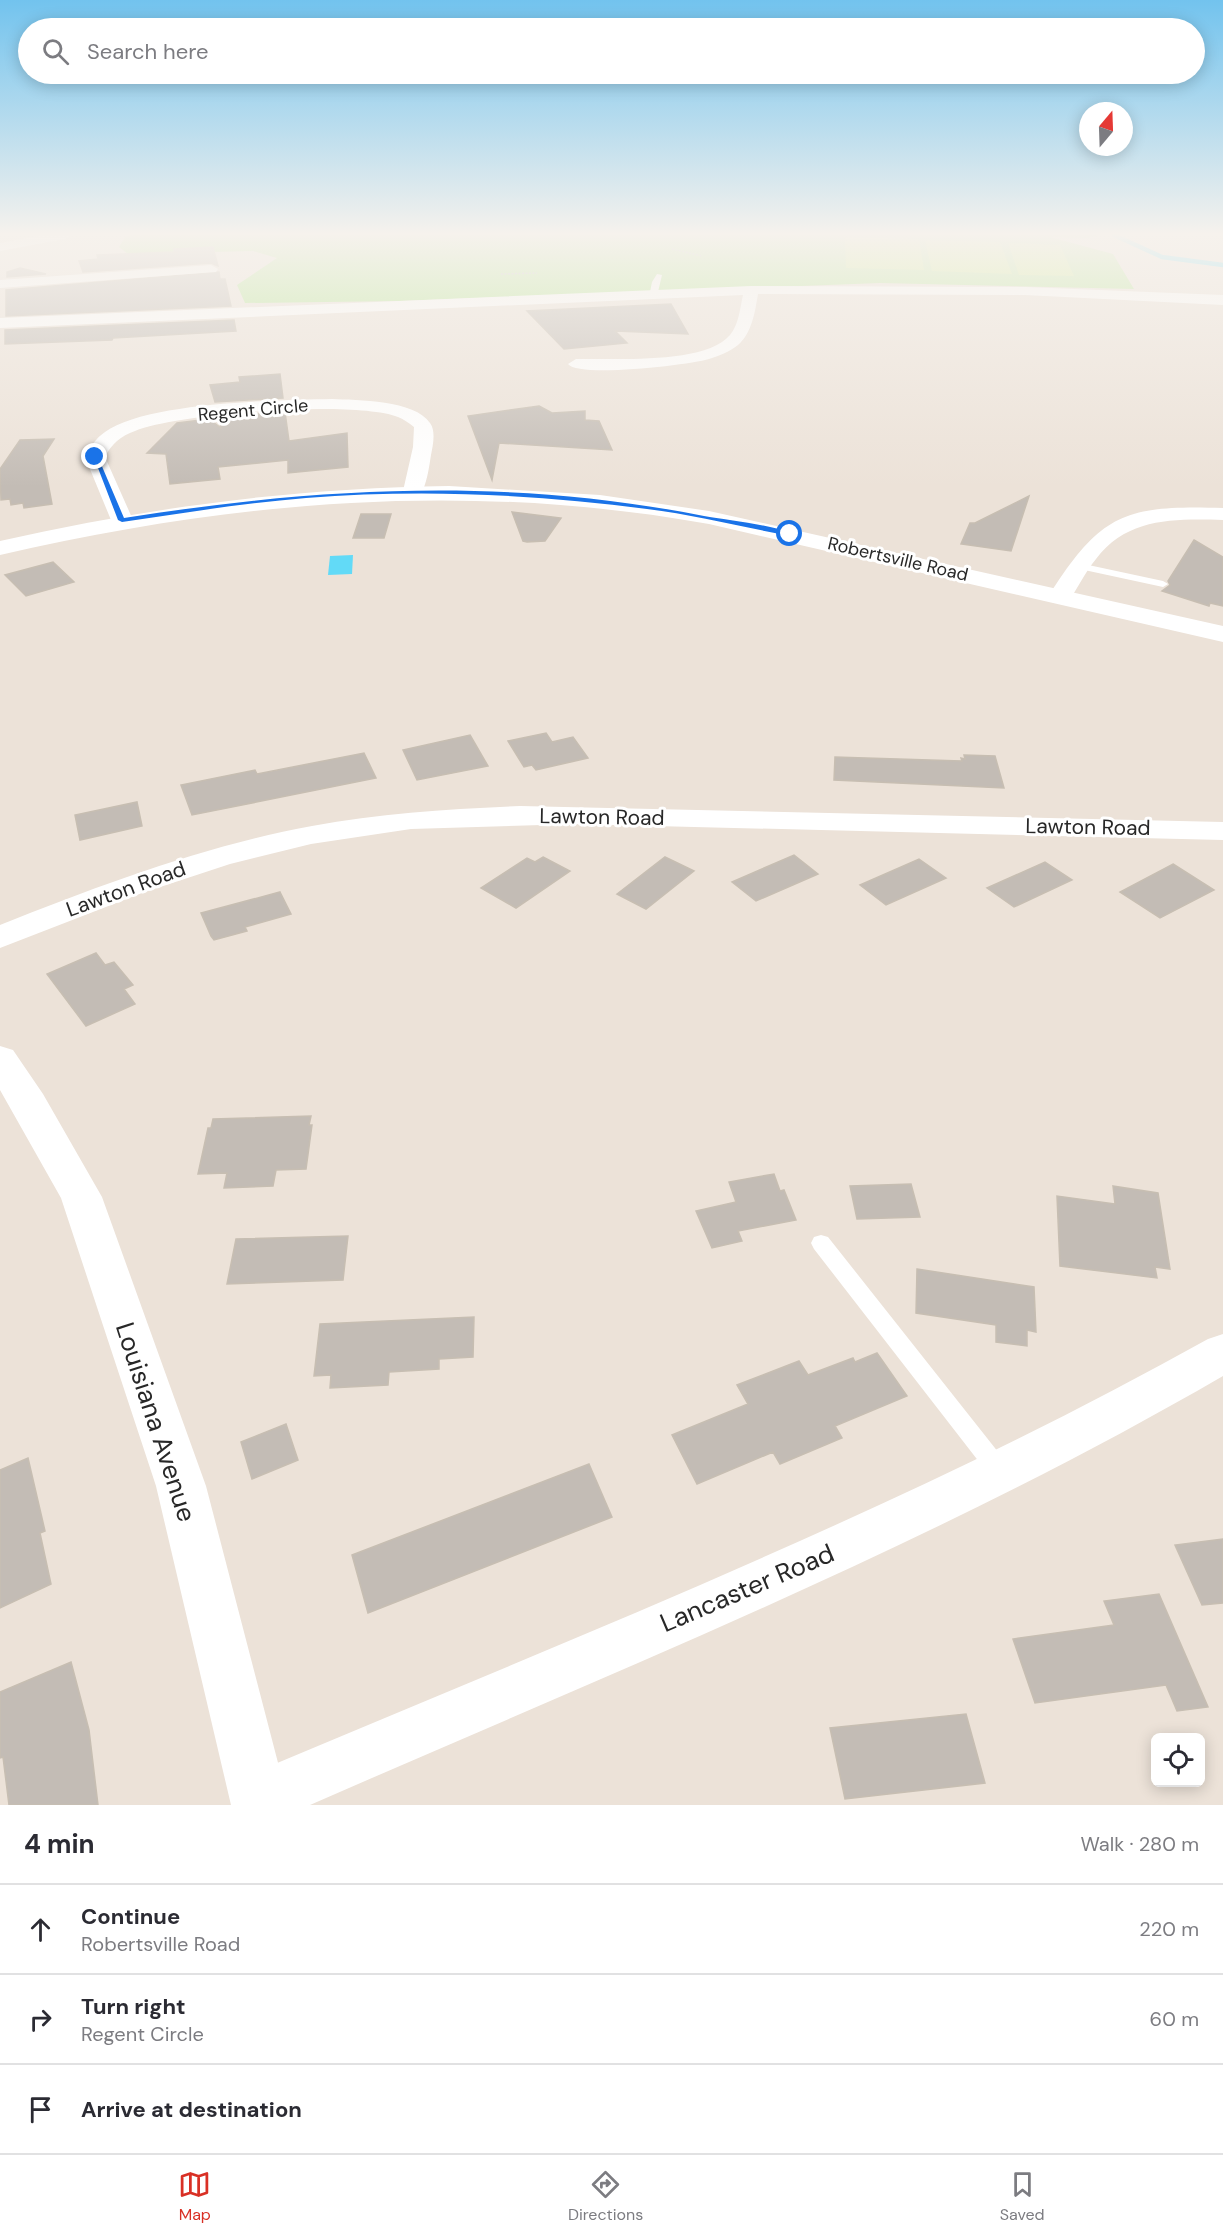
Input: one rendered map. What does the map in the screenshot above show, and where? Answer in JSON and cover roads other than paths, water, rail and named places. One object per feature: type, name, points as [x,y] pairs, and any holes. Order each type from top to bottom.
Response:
[{"type":"street","points":[[0,323],[79,319]]},
{"type":"street","points":[[576,364],[680,359],[722,349],[738,334],[744,319]]},
{"type":"street","name":"Regent Circle","points":[[122,520],[95,457],[96,453],[105,439],[117,432],[160,418],[321,404],[348,403],[395,409],[412,416],[422,424],[424,433],[412,491]]},
{"type":"street","name":"Robertsville Road","points":[[0,548],[122,520],[221,505],[296,497],[412,491],[542,495],[649,507],[739,523],[1223,634]]},
{"type":"street","points":[[1060,597],[1079,566],[1108,534],[1130,523],[1189,513],[1223,514]]},
{"type":"street","name":"Lawton Road","points":[[0,937],[191,864],[292,839],[355,827],[432,818],[500,815],[1223,831]]},
{"type":"street","name":"Louisiana Avenue","points":[[0,1059],[29,1104],[81,1197],[181,1486],[260,1802]]},
{"type":"street","name":"Lancaster Road","points":[[260,1802],[863,1538],[1123,1410],[1223,1353]]},
{"type":"lane","points":[[1079,566],[1163,584]]},
{"type":"lane","points":[[821,1244],[1000,1472]]},
{"type":"water","points":[[353,555],[352,574],[328,575],[330,556]]}]
